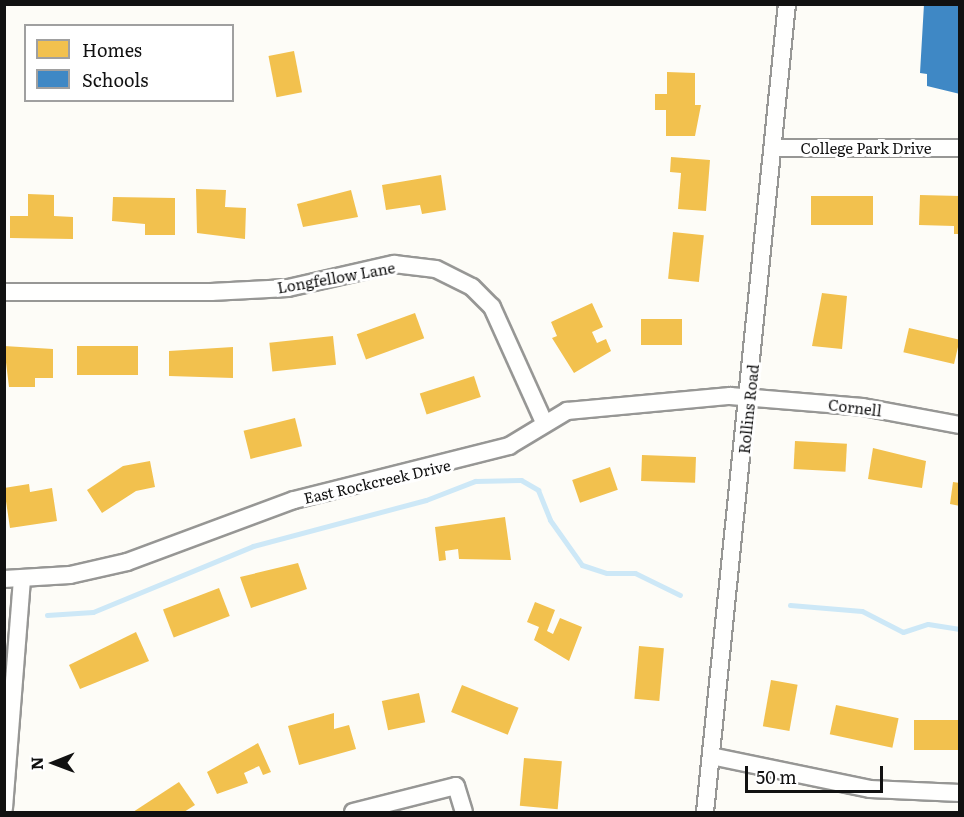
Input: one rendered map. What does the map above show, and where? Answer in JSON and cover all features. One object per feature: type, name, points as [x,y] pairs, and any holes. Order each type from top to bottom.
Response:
[{"type":"street","name":"Rollins Road","points":[[705,813],[750,396],[787,4]]},
{"type":"street","name":"College Park Drive","points":[[773,148],[960,148]]},
{"type":"street","name":"Longfellow Lane","points":[[4,292],[211,292],[288,288],[394,264],[436,269],[472,287],[492,307],[544,422]]},
{"type":"street","name":"East Rockcreek Drive","points":[[4,579],[22,581],[127,562],[294,500],[464,461],[509,446],[544,422],[567,411],[750,396]]},
{"type":"street","name":"Cornell","points":[[750,396],[863,407],[960,424]]},
{"type":"street","points":[[4,808],[22,581]]},
{"type":"street","points":[[711,756],[870,789],[960,793]]},
{"type":"street","points":[[353,813],[456,786],[464,813]]},
{"type":"building: Homes","points":[[294,51],[302,92],[276,97],[268,56]]},
{"type":"building: Homes","points":[[667,72],[695,73],[695,105],[701,105],[695,136],[666,136],[666,110],[655,110],[655,94],[667,94]]},
{"type":"building: Homes","points":[[671,157],[710,160],[706,211],[678,209],[681,173],[670,172]]},
{"type":"building: Homes","points":[[441,175],[446,210],[422,214],[420,205],[386,210],[382,185]]},
{"type":"building: Homes","points":[[196,189],[226,190],[225,207],[246,208],[245,239],[197,233]]},
{"type":"building: Homes","points":[[351,190],[358,217],[303,227],[297,204]]},
{"type":"building: Homes","points":[[28,194],[54,195],[54,216],[73,217],[73,239],[10,238],[10,216],[28,216]]},
{"type":"building: Homes","points":[[920,195],[960,196],[960,234],[954,234],[954,226],[919,225]]},
{"type":"building: Homes","points":[[811,196],[873,196],[873,225],[811,225]]},
{"type":"building: Homes","points":[[113,197],[175,198],[175,235],[145,235],[145,224],[112,221]]},
{"type":"building: Homes","points":[[673,232],[704,235],[699,282],[668,279]]},
{"type":"building: Homes","points":[[822,293],[847,296],[842,349],[812,346]]},
{"type":"building: Homes","points":[[592,303],[603,327],[592,332],[597,343],[606,339],[611,351],[574,373],[552,338],[557,336],[551,322]]},
{"type":"building: Homes","points":[[415,313],[424,338],[366,360],[357,334]]},
{"type":"building: Homes","points":[[641,319],[682,319],[682,345],[641,345]]},
{"type":"building: Homes","points":[[909,328],[960,340],[954,364],[903,352]]},
{"type":"building: Homes","points":[[333,336],[336,365],[272,372],[269,343]]},
{"type":"building: Homes","points":[[4,346],[53,349],[53,378],[35,378],[35,387],[9,387]]},
{"type":"building: Homes","points":[[77,346],[138,346],[138,375],[77,375]]},
{"type":"building: Homes","points":[[233,347],[233,378],[169,376],[169,351]]},
{"type":"building: Homes","points":[[474,376],[481,397],[427,415],[420,394]]},
{"type":"building: Homes","points":[[295,418],[302,446],[251,459],[244,431]]},
{"type":"building: Homes","points":[[795,441],[847,444],[845,472],[794,469]]},
{"type":"building: Homes","points":[[873,448],[926,461],[922,488],[868,479]]},
{"type":"building: Homes","points":[[642,455],[696,457],[695,483],[641,481]]},
{"type":"building: Homes","points":[[150,461],[155,487],[136,491],[102,513],[87,490],[123,466]]},
{"type":"building: Homes","points":[[610,467],[618,490],[580,503],[572,480]]},
{"type":"building: Homes","points":[[953,482],[960,483],[960,506],[950,504]]},
{"type":"building: Homes","points":[[29,484],[30,492],[52,488],[57,521],[10,528],[4,488]]},
{"type":"building: Homes","points":[[505,517],[511,560],[459,559],[458,549],[445,551],[446,560],[439,561],[435,527]]},
{"type":"building: Homes","points":[[298,563],[307,589],[251,608],[240,577]]},
{"type":"building: Homes","points":[[219,588],[230,616],[174,638],[163,610]]},
{"type":"building: Homes","points":[[535,602],[555,610],[547,631],[553,634],[560,618],[582,627],[569,661],[534,640],[539,627],[527,622]]},
{"type":"building: Homes","points":[[136,632],[149,661],[80,689],[69,665]]},
{"type":"building: Homes","points":[[639,646],[664,648],[659,701],[634,699]]},
{"type":"building: Homes","points":[[771,680],[798,685],[789,731],[763,726]]},
{"type":"building: Homes","points":[[462,685],[519,708],[508,735],[451,712]]},
{"type":"building: Homes","points":[[419,693],[425,722],[388,730],[382,701]]},
{"type":"building: Homes","points":[[836,705],[899,718],[892,748],[830,734]]},
{"type":"building: Homes","points":[[334,713],[334,729],[349,725],[356,749],[299,765],[288,726]]},
{"type":"building: Homes","points":[[914,720],[960,720],[960,750],[914,750]]},
{"type":"building: Homes","points":[[258,743],[271,772],[263,775],[259,766],[244,773],[248,783],[217,794],[207,772]]},
{"type":"building: Homes","points":[[524,758],[562,761],[558,809],[520,806]]},
{"type":"building: Homes","points":[[179,782],[195,805],[184,812],[133,812]]},
{"type":"building: Schools","points":[[924,4],[960,4],[960,94],[927,86],[927,74],[920,73]]},
{"type":"waterway","points":[[47,615],[93,612],[253,546],[426,500],[475,481],[521,480],[538,490],[550,520],[582,565],[607,573],[635,573],[680,595]]},
{"type":"waterway","points":[[790,605],[862,611],[903,632],[928,624],[960,629]]}]
